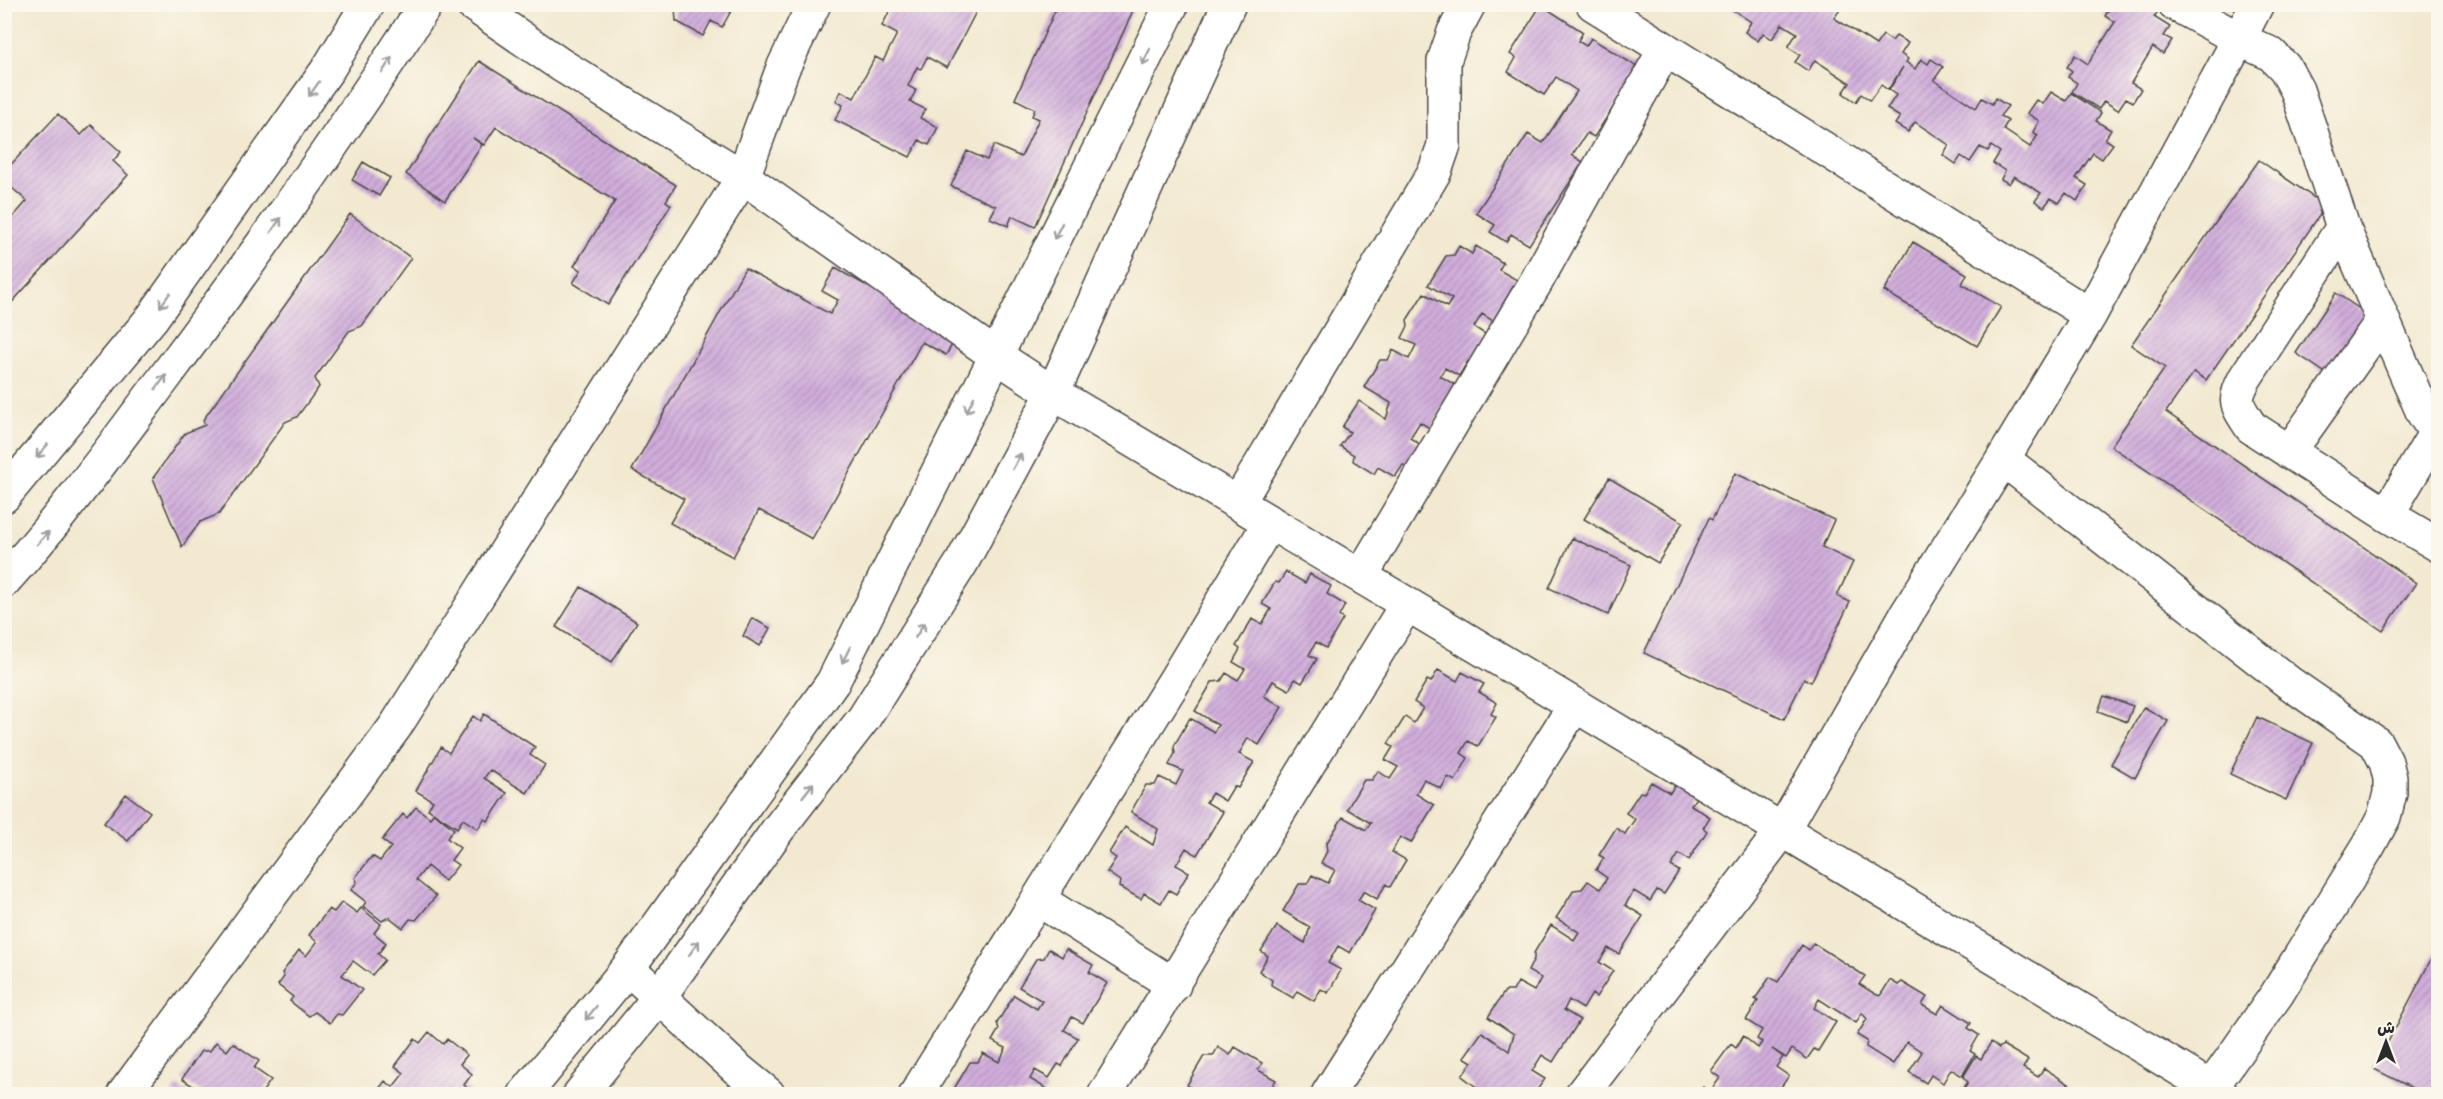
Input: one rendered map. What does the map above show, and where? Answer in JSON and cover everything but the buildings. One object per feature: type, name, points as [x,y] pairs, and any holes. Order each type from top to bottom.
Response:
[{"type":"street","points":[[4,496],[152,318],[328,69],[368,4]]},
{"type":"street","points":[[4,581],[52,528],[225,297],[377,81],[426,4]]},
{"type":"street","points":[[472,4],[561,65],[743,177],[995,356],[1053,393],[2216,1091],[2370,846],[2384,817],[2390,793],[2390,778],[2386,762],[2376,743],[2288,682],[2003,459]]},
{"type":"street","points":[[124,1095],[395,727],[743,177],[783,68],[814,4]]},
{"type":"street","points":[[525,1095],[628,968],[832,682],[1172,4]]},
{"type":"street","points":[[580,1095],[660,996],[779,828],[864,718],[962,562],[1053,393],[1229,4]]},
{"type":"street","points":[[1238,503],[1435,171],[1444,145],[1444,61],[1454,32],[1469,4]]},
{"type":"street","points":[[1593,4],[2090,315]]},
{"type":"street","points":[[2175,4],[2271,54],[2285,68],[2297,90],[2343,227],[2423,413],[2437,434],[2387,515]]},
{"type":"street","points":[[1582,1095],[1782,831],[1906,615],[2090,315],[2257,4]]},
{"type":"street","points":[[1361,576],[1536,282],[1665,50]]},
{"type":"street","points":[[2343,227],[2237,393],[2237,405],[2251,427],[2387,515],[2439,545]]},
{"type":"street","points":[[186,270],[225,297]]},
{"type":"street","points":[[2289,452],[2382,320]]},
{"type":"street","points":[[916,1095],[1039,900],[1270,522]]},
{"type":"street","points":[[1105,1095],[1407,604]]},
{"type":"street","points":[[1328,1095],[1575,705]]},
{"type":"street","points":[[1039,900],[1174,985]]},
{"type":"street","points":[[628,968],[768,1095]]}]
